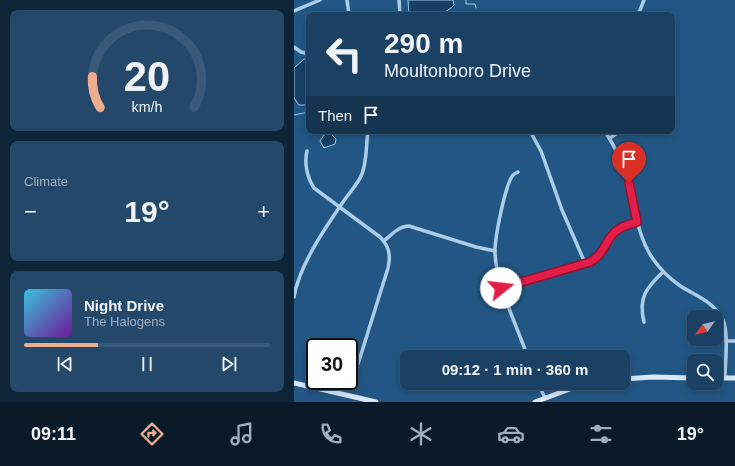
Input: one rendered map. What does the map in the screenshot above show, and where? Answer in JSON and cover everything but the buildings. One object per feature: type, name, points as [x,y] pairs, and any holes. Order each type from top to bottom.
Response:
[{"type":"main road","points":[[630,379],[653,377],[687,378]]},
{"type":"main road","points":[[725,378],[735,378]]},
{"type":"main road","points":[[294,383],[376,402]]},
{"type":"main road","points":[[536,402],[567,390]]},
{"type":"street","points":[[294,11],[320,0]]},
{"type":"street","points":[[347,0],[349,12]]},
{"type":"street","points":[[399,0],[400,12]]},
{"type":"street","points":[[639,12],[644,0]]},
{"type":"street","points":[[294,47],[301,52],[306,53]]},
{"type":"street","points":[[294,297],[296,284],[300,274],[339,207],[361,176],[364,168],[368,134]]},
{"type":"street","points":[[532,134],[541,151],[562,210],[585,263]]},
{"type":"street","points":[[607,134],[622,162],[629,183],[637,222],[647,249],[663,272],[679,285],[704,300],[719,312],[724,323],[726,341],[725,378]]},
{"type":"street","points":[[610,138],[616,134]]},
{"type":"street","points":[[307,151],[305,160],[310,182],[314,188],[380,237],[389,252],[390,259],[358,364]]},
{"type":"street","points":[[518,172],[512,176],[506,192],[498,227],[495,251],[501,288],[526,350]]},
{"type":"street","points":[[501,288],[594,260],[599,256],[611,236],[617,230],[623,226],[637,222]]},
{"type":"street","points":[[384,242],[396,230],[409,226],[476,247],[495,251]]},
{"type":"street","points":[[644,322],[642,313],[642,298],[650,285],[663,272]]},
{"type":"street","points":[[726,341],[735,341]]},
{"type":"street","points":[[541,390],[545,398]]},
{"type":"water","points":[[408,0],[453,0],[454,5],[444,12],[409,12]]},
{"type":"water","points":[[304,59],[306,59],[306,105],[299,105],[294,98],[294,68]]},
{"type":"water","points":[[331,134],[336,139],[335,144],[324,148],[320,141],[324,135]]},
{"type":"waterway","points":[[466,0],[466,4],[475,4],[476,8]]},
{"type":"waterway","points":[[294,115],[306,113]]},
{"type":"route","points":[[501,288],[590,262],[599,256],[611,236],[617,230],[623,226],[637,222],[629,183]]}]
